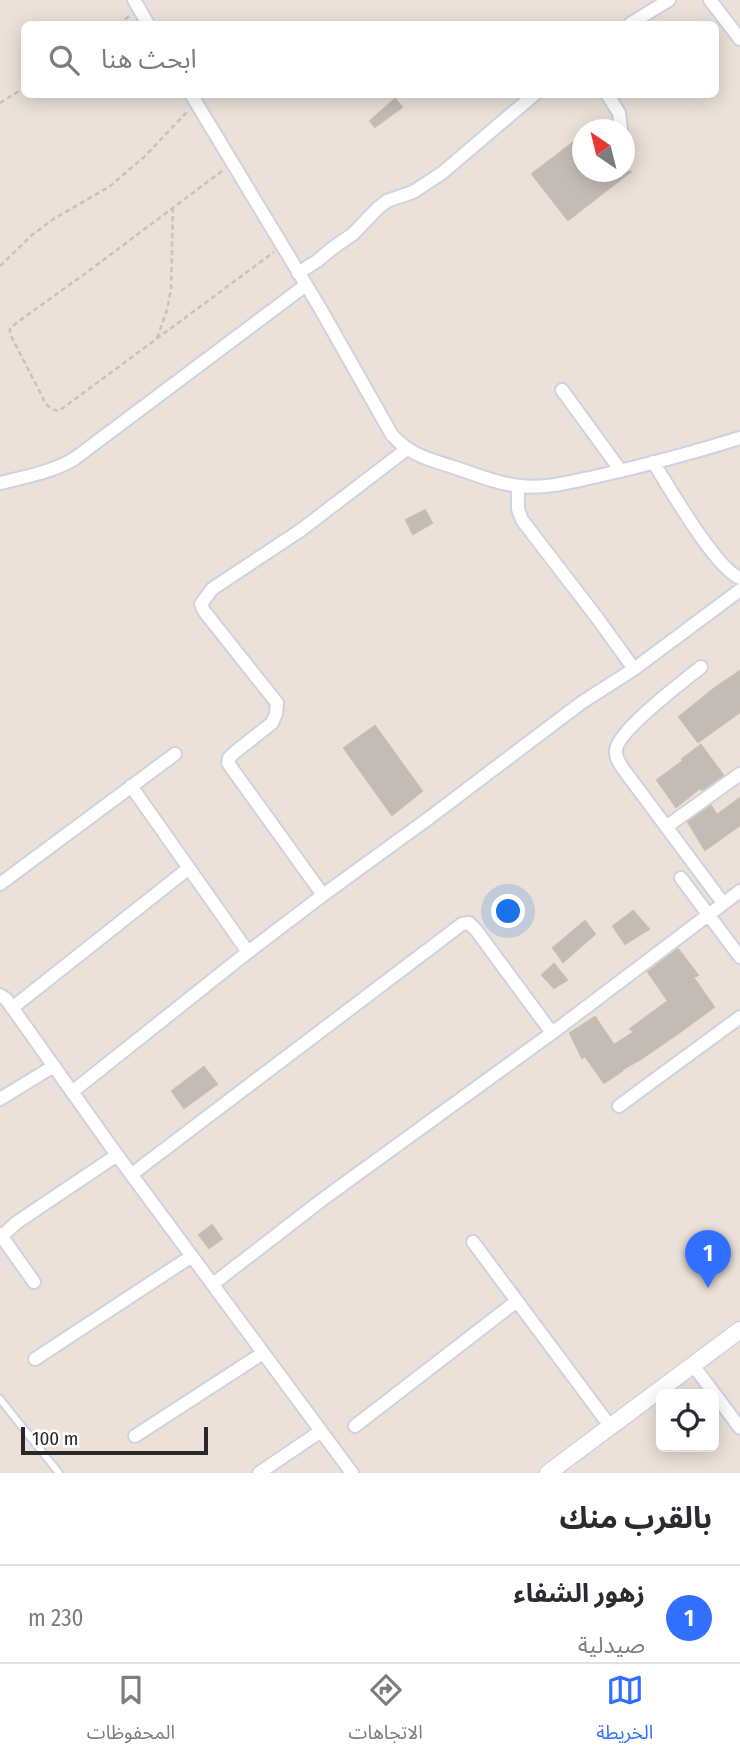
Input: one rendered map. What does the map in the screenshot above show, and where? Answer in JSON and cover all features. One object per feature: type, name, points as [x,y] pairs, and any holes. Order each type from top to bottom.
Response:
[{"type":"street","points":[[134,0],[146,21]]},
{"type":"street","points":[[634,21],[669,0]]},
{"type":"street","points":[[710,0],[740,38]]},
{"type":"street","points":[[298,273],[353,234],[387,201],[413,192],[442,173],[530,98]]},
{"type":"street","points":[[610,98],[620,119]]},
{"type":"street","points":[[193,99],[363,381],[392,435],[407,449],[493,481],[530,487],[556,485],[621,471],[740,438]]},
{"type":"street","points":[[0,483],[64,465],[306,285]]},
{"type":"street","points":[[562,390],[621,471]]},
{"type":"street","points":[[324,895],[228,763],[234,753],[272,723],[277,703],[201,604],[212,589],[301,530],[407,449]]},
{"type":"street","points":[[653,462],[721,563],[740,578]]},
{"type":"street","points":[[518,486],[518,509],[522,520],[634,669]]},
{"type":"street","points":[[72,1092],[247,952],[429,818],[580,702],[634,669],[740,590]]},
{"type":"street","points":[[701,667],[642,716],[619,741],[616,750],[624,770],[723,902]]},
{"type":"street","points":[[0,884],[175,754]]},
{"type":"street","points":[[666,827],[740,774]]},
{"type":"street","points":[[131,786],[247,952]]},
{"type":"street","points":[[12,1008],[189,868]]},
{"type":"street","points":[[681,878],[740,957]]},
{"type":"street","points":[[214,1284],[323,1199],[552,1033],[740,891]]},
{"type":"street","points":[[132,1174],[462,924],[469,923],[476,930],[552,1033]]},
{"type":"street","points":[[0,995],[6,999],[117,1155],[352,1473]]},
{"type":"street","points":[[619,1105],[740,1017]]},
{"type":"street","points":[[0,1099],[54,1066]]},
{"type":"street","points":[[34,1282],[1,1235],[117,1155]]},
{"type":"street","points":[[473,1242],[610,1426]]},
{"type":"street","points":[[36,1359],[192,1256]]},
{"type":"street","points":[[355,1426],[517,1301]]},
{"type":"street","points":[[556,1471],[610,1426],[740,1330]]},
{"type":"street","points":[[135,1436],[263,1353]]},
{"type":"street","points":[[692,1365],[740,1428]]},
{"type":"street","points":[[259,1473],[321,1431]]},
{"type":"lane","points":[[0,1399],[59,1473]]},
{"type":"path","points":[[0,103],[21,90]]},
{"type":"path","points":[[0,266],[32,235],[55,218],[109,187],[144,157],[193,99]]},
{"type":"path","points":[[232,163],[10,329],[10,334],[46,404],[58,411],[282,246]]},
{"type":"path","points":[[157,338],[171,289],[173,207]]},
{"type":"building","points":[[395,99],[402,107],[375,127],[370,121]]},
{"type":"building","points":[[572,143],[572,182],[617,182],[568,220],[532,174]]},
{"type":"building","points":[[425,510],[432,523],[413,534],[406,520]]},
{"type":"building","points":[[740,671],[740,712],[698,742],[679,717]]},
{"type":"building","points":[[375,726],[422,791],[392,815],[344,748]]},
{"type":"building","points":[[701,745],[723,775],[702,790],[700,788],[676,807],[657,780]]},
{"type":"building","points":[[740,798],[740,825],[705,850],[688,822],[711,806],[717,815]]},
{"type":"building","points":[[633,911],[649,929],[625,944],[613,926]]},
{"type":"building","points":[[585,921],[595,934],[563,962],[553,948]]},
{"type":"building","points":[[678,949],[698,975],[693,977],[714,1007],[604,1083],[585,1056],[582,1058],[570,1033],[595,1017],[614,1045],[634,1032],[630,1029],[668,1001],[648,972]]},
{"type":"building","points":[[554,964],[567,980],[554,988],[542,975]]},
{"type":"building","points":[[204,1067],[217,1084],[184,1108],[172,1091]]},
{"type":"building","points":[[212,1225],[222,1239],[209,1248],[199,1235]]},
{"type":"place","name":"زهور الشفاء","points":[[708,1288]]}]
